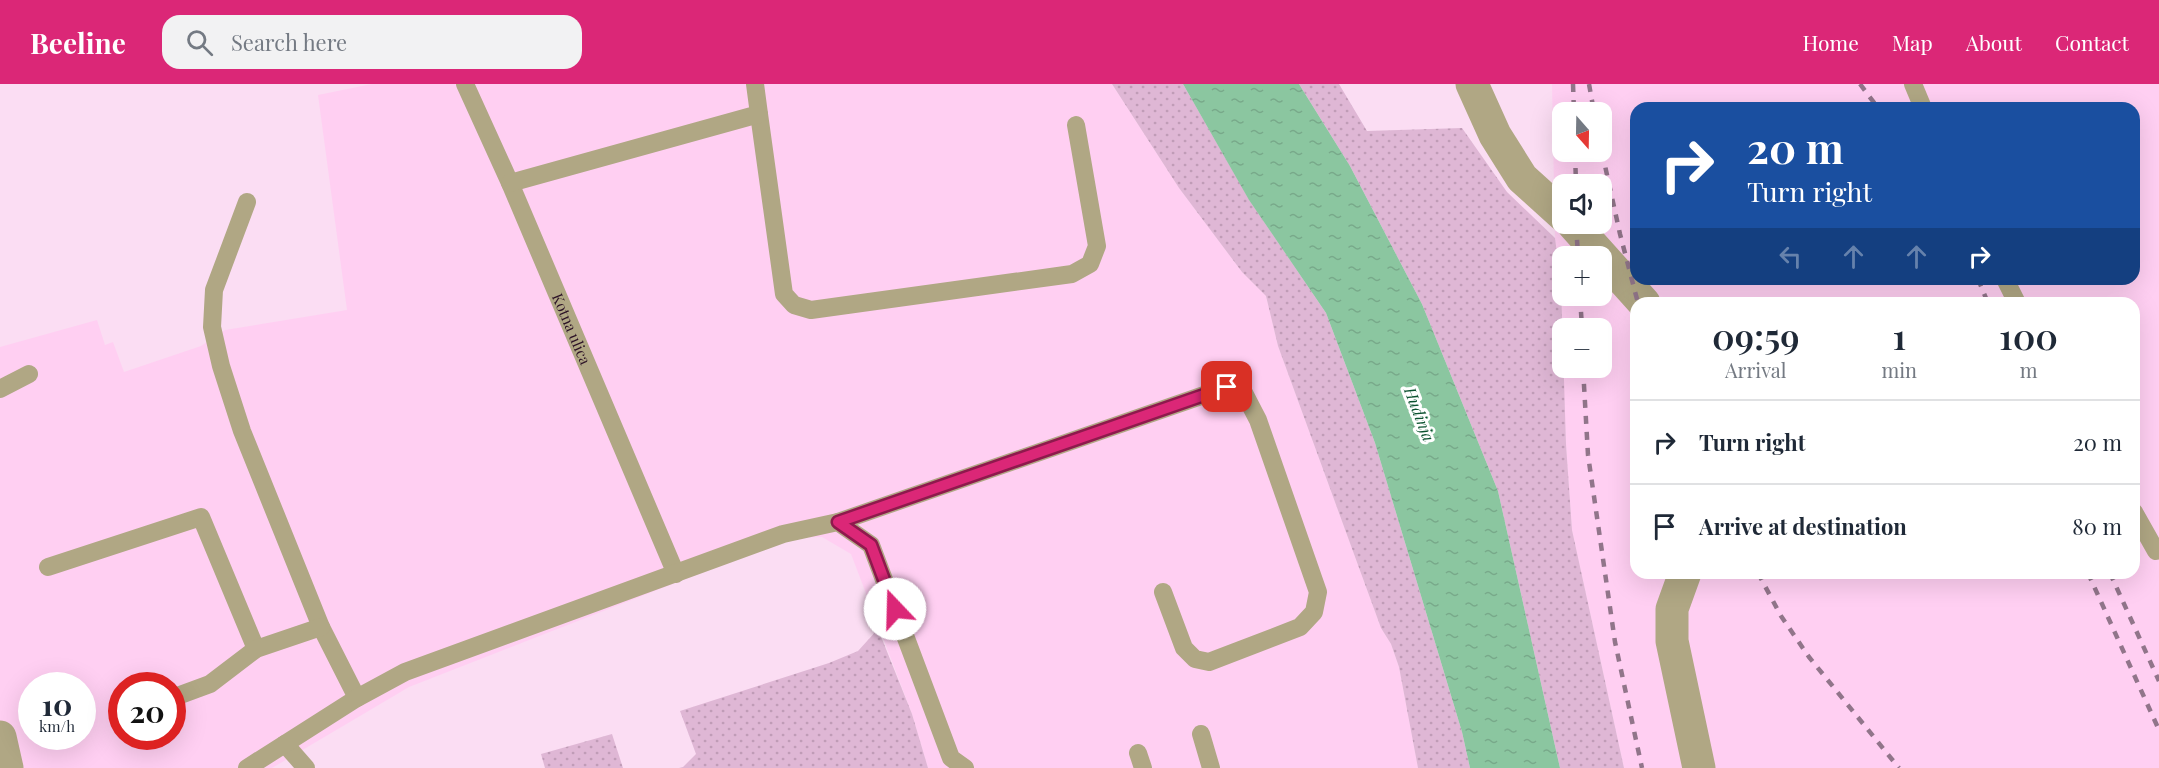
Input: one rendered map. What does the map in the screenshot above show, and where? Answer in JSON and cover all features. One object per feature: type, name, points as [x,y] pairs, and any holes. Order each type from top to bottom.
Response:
[{"type":"street","points":[[1472,84],[1495,135],[1522,178],[1552,205]]},
{"type":"street","points":[[1582,234],[1639,297]]},
{"type":"street","points":[[1683,579],[1672,609],[1672,641],[1698,768]]},
{"type":"lane","name":"Kotna ulica","points":[[465,84],[510,183],[676,574]]},
{"type":"lane","points":[[755,84],[784,294],[794,305],[811,310],[1072,274],[1090,264],[1097,246],[1076,125]]},
{"type":"lane","points":[[1913,84],[1920,102]]},
{"type":"lane","points":[[510,183],[759,114]]},
{"type":"lane","points":[[247,202],[213,290],[212,327],[221,366],[242,431],[321,627],[357,698]]},
{"type":"lane","points":[[0,389],[29,374]]},
{"type":"lane","points":[[247,768],[357,698],[405,672],[783,534],[838,522],[1227,387],[1244,393],[1258,420],[1318,592],[1314,612],[1300,627],[1209,662],[1195,659],[1184,648],[1163,592]]},
{"type":"lane","points":[[48,567],[201,517],[256,649]]},
{"type":"lane","points":[[838,522],[871,545],[951,758],[965,768]]},
{"type":"lane","points":[[2140,522],[2159,550]]},
{"type":"lane","points":[[186,693],[210,684],[256,649],[321,627]]},
{"type":"lane","points":[[1201,734],[1211,768]]},
{"type":"lane","points":[[285,744],[306,768]]},
{"type":"shaded area","points":[[372,84],[1112,84],[1179,188],[1242,272],[1266,296],[1278,346],[1381,628],[1391,644],[1399,667],[1418,768],[928,768],[912,714],[851,554],[822,537],[790,538],[409,687],[272,768],[0,768],[0,347],[97,320],[105,345],[113,342],[124,372],[201,346],[225,330],[347,310],[318,95]]},
{"type":"shaded area","points":[[1112,84],[1183,84],[1250,201],[1326,313],[1375,443],[1462,732],[1470,768],[1418,768],[1399,667],[1391,644],[1381,628],[1278,346],[1266,296],[1242,272],[1179,188]]},
{"type":"shaded area","points":[[1299,84],[1339,84],[1367,131],[1462,128],[1507,192],[1555,238],[1556,246],[1552,246],[1552,306],[1562,306],[1562,318],[1552,318],[1552,378],[1564,378],[1572,530],[1624,768],[1560,768],[1498,491],[1422,304],[1350,166]]},
{"type":"shaded area","points":[[1552,84],[2159,84],[2159,768],[1624,768],[1572,530],[1563,378],[1612,378],[1612,318],[1562,318],[1562,306],[1612,306],[1612,246],[1556,246],[1555,234],[1612,234],[1612,174],[1554,174],[1554,162],[1612,162],[1612,102],[1552,102]]},
{"type":"shaded area","points":[[878,629],[912,714],[928,768],[679,768],[696,754],[680,711],[829,663],[858,651]]},
{"type":"shaded area","points":[[612,734],[623,768],[545,768],[541,754]]},
{"type":"water","name":"Hudinja","points":[[1183,84],[1299,84],[1350,166],[1422,304],[1498,491],[1560,768],[1470,768],[1462,732],[1375,443],[1326,313],[1249,200]]},
{"type":"railway","points":[[1573,84],[1574,102]]},
{"type":"railway","points":[[1589,84],[1592,102]]},
{"type":"railway","points":[[1860,84],[1874,102]]},
{"type":"railway","points":[[1575,162],[1576,174]]},
{"type":"railway","points":[[1604,162],[1630,272]]},
{"type":"railway","points":[[1577,234],[1577,246]]},
{"type":"railway","points":[[1633,285],[1636,297]]},
{"type":"railway","points":[[1980,285],[1986,297]]},
{"type":"railway","points":[[1581,306],[1581,318]]},
{"type":"railway","points":[[1584,378],[1588,455],[1615,642],[1642,768]]},
{"type":"railway","points":[[1761,579],[1781,616],[1809,657],[1899,768]]},
{"type":"railway","points":[[2091,579],[2159,730]]},
{"type":"railway","points":[[2113,579],[2159,681]]},
{"type":"route","points":[[895,609],[871,545],[838,522],[1227,387]]}]
